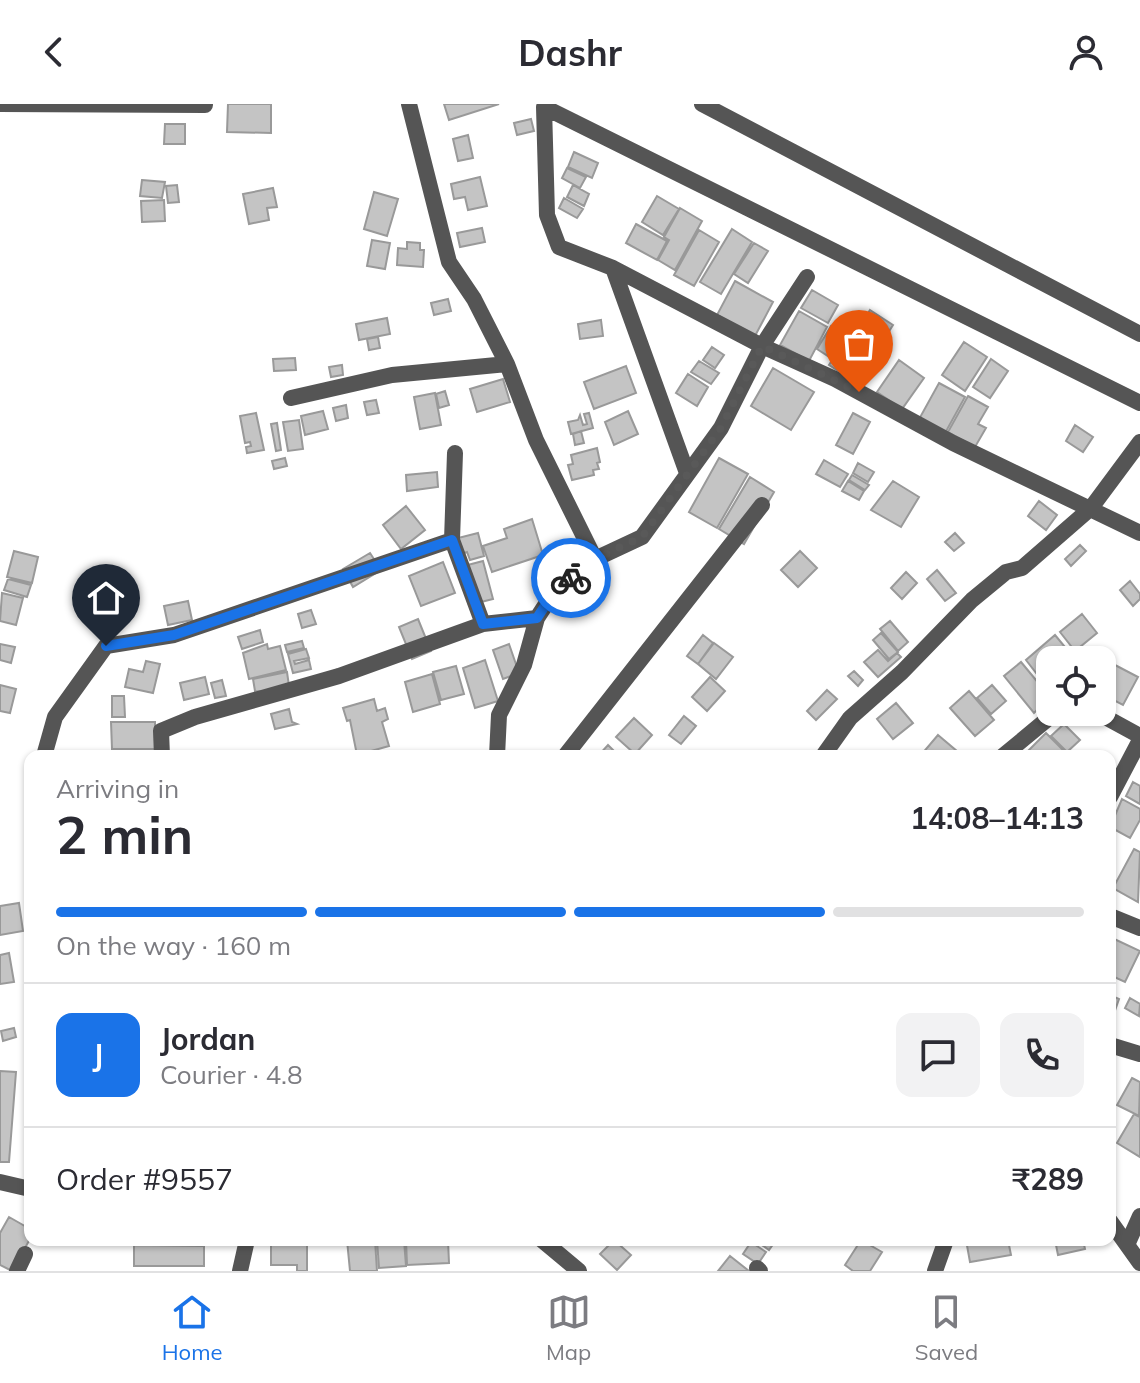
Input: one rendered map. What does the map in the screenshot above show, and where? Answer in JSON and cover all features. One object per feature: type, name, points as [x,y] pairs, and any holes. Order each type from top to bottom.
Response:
[{"type":"street","points":[[0,104],[205,105]]},
{"type":"street","points":[[409,104],[449,262],[474,299],[507,364],[536,440],[595,559]]},
{"type":"street","points":[[702,104],[1140,334]]},
{"type":"street","points":[[1140,403],[544,105],[547,215],[559,247],[613,268],[762,346],[835,379],[953,443],[1140,533]]},
{"type":"street","points":[[613,268],[687,473]]},
{"type":"street","points":[[497,750],[499,715],[524,665],[537,618],[556,589],[595,559],[642,537],[721,428],[762,346],[807,277]]},
{"type":"street","points":[[291,398],[392,375],[507,364]]},
{"type":"street","points":[[827,750],[850,718],[902,672],[972,600],[1006,572],[1022,568],[1091,508],[1140,442]]},
{"type":"street","points":[[455,453],[452,540],[483,624]]},
{"type":"street","points":[[570,750],[762,505]]},
{"type":"street","points":[[46,750],[55,717],[106,646],[174,635],[452,540]]},
{"type":"street","points":[[162,750],[161,731],[195,717],[327,681],[483,624],[537,618]]},
{"type":"street","points":[[1116,724],[1140,738],[1116,785]]},
{"type":"street","points":[[1010,750],[1039,726]]},
{"type":"street","points":[[1116,918],[1140,928]]},
{"type":"street","points":[[1116,1047],[1140,1054]]},
{"type":"street","points":[[0,1182],[24,1188]]},
{"type":"street","points":[[1127,1245],[1140,1216]]},
{"type":"street","points":[[1116,1229],[1140,1263]]},
{"type":"street","points":[[240,1271],[246,1246]]},
{"type":"street","points":[[549,1246],[579,1271]]},
{"type":"street","points":[[935,1271],[939,1246]]},
{"type":"street","points":[[17,1271],[25,1254]]},
{"type":"building","points":[[228,104],[271,104],[271,133],[227,132]]},
{"type":"building","points":[[444,104],[499,104],[449,120]]},
{"type":"building","points":[[531,119],[534,131],[517,135],[514,123]]},
{"type":"building","points":[[165,124],[185,124],[185,144],[164,144]]},
{"type":"building","points":[[468,135],[473,158],[458,161],[453,139]]},
{"type":"building","points":[[574,152],[598,163],[592,178],[568,167]]},
{"type":"building","points":[[567,168],[586,177],[580,188],[562,178]]},
{"type":"building","points":[[480,177],[487,206],[468,210],[465,197],[454,199],[451,184]]},
{"type":"building","points":[[142,180],[165,182],[162,198],[140,196]]},
{"type":"building","points":[[177,185],[179,202],[168,203],[166,186]]},
{"type":"building","points":[[573,185],[589,194],[584,206],[567,197]]},
{"type":"building","points":[[273,188],[277,207],[267,208],[269,220],[249,224],[243,194]]},
{"type":"building","points":[[374,192],[398,199],[387,236],[364,229]]},
{"type":"building","points":[[657,196],[679,209],[663,235],[642,222]]},
{"type":"building","points":[[564,198],[583,209],[577,218],[559,208]]},
{"type":"building","points":[[164,200],[165,221],[142,222],[141,201]]},
{"type":"building","points":[[680,208],[702,221],[675,270],[658,260],[669,240],[664,237]]},
{"type":"building","points":[[636,224],[667,241],[657,260],[626,243]]},
{"type":"building","points":[[482,228],[485,242],[460,247],[457,233]]},
{"type":"building","points":[[732,229],[752,242],[721,294],[700,282]]},
{"type":"building","points":[[699,230],[719,242],[694,286],[674,275]]},
{"type":"building","points":[[372,240],[390,243],[385,269],[367,266]]},
{"type":"building","points":[[407,242],[420,243],[420,250],[424,250],[423,267],[397,265],[398,248],[407,249]]},
{"type":"building","points":[[754,243],[768,251],[748,283],[734,274]]},
{"type":"building","points":[[735,281],[773,302],[755,336],[717,315]]},
{"type":"building","points":[[812,290],[838,305],[828,323],[801,308]]},
{"type":"building","points":[[448,299],[451,311],[434,315],[431,303]]},
{"type":"building","points":[[870,310],[893,325],[876,352],[853,338]]},
{"type":"building","points":[[799,311],[827,327],[809,361],[780,345]]},
{"type":"building","points":[[387,318],[390,334],[359,340],[356,324]]},
{"type":"building","points":[[601,320],[603,336],[580,339],[578,324]]},
{"type":"building","points":[[831,326],[846,335],[831,358],[817,349]]},
{"type":"building","points":[[378,337],[380,348],[369,350],[367,339]]},
{"type":"building","points":[[846,339],[863,350],[846,376],[829,365]]},
{"type":"building","points":[[964,342],[987,357],[965,391],[942,375]]},
{"type":"building","points":[[712,347],[724,355],[715,368],[703,360]]},
{"type":"building","points":[[864,349],[876,357],[857,387],[845,380]]},
{"type":"building","points":[[295,358],[296,370],[274,371],[273,359]]},
{"type":"building","points":[[991,359],[1008,371],[990,398],[973,387]]},
{"type":"building","points":[[899,360],[924,378],[902,409],[877,392]]},
{"type":"building","points":[[699,361],[719,373],[711,384],[691,372]]},
{"type":"building","points":[[342,365],[343,375],[331,377],[329,367]]},
{"type":"building","points":[[626,366],[636,393],[594,409],[584,382]]},
{"type":"building","points":[[773,368],[814,392],[791,430],[751,406]]},
{"type":"building","points":[[688,374],[708,387],[697,406],[676,393]]},
{"type":"building","points":[[503,379],[510,402],[477,412],[470,389]]},
{"type":"building","points":[[939,383],[965,397],[944,435],[918,421]]},
{"type":"building","points":[[445,391],[449,405],[439,408],[436,394]]},
{"type":"building","points":[[435,393],[441,425],[420,429],[414,397]]},
{"type":"building","points":[[968,396],[988,407],[978,424],[986,428],[975,447],[948,432]]},
{"type":"building","points":[[376,400],[379,413],[367,415],[364,402]]},
{"type":"building","points":[[346,405],[348,418],[336,421],[333,408]]},
{"type":"building","points":[[323,411],[328,429],[305,435],[301,416]]},
{"type":"building","points":[[628,411],[638,434],[614,445],[605,422]]},
{"type":"building","points":[[256,413],[264,450],[247,453],[246,447],[251,446],[250,442],[245,443],[240,416]]},
{"type":"building","points":[[589,413],[593,428],[571,434],[568,422],[578,420],[580,415],[583,425],[587,424],[584,414]]},
{"type":"building","points":[[853,413],[870,422],[853,454],[836,445]]},
{"type":"building","points":[[299,420],[303,449],[288,451],[283,422]]},
{"type":"building","points":[[277,423],[281,450],[276,451],[271,424]]},
{"type":"building","points":[[1075,425],[1093,437],[1083,452],[1066,441]]},
{"type":"building","points":[[581,431],[584,443],[575,445],[573,434]]},
{"type":"building","points":[[597,448],[599,469],[593,470],[594,475],[572,480],[568,465],[573,464],[571,455]]},
{"type":"building","points":[[285,458],[287,466],[274,469],[272,461]]},
{"type":"building","points":[[719,458],[748,474],[717,528],[689,512]]},
{"type":"building","points":[[824,460],[848,474],[840,487],[816,474]]},
{"type":"building","points":[[858,463],[874,472],[868,482],[853,473]]},
{"type":"building","points":[[437,472],[438,487],[407,491],[406,475]]},
{"type":"building","points":[[852,475],[869,485],[865,490],[849,480]]},
{"type":"building","points":[[750,477],[774,492],[744,544],[719,529]]},
{"type":"building","points":[[848,481],[864,491],[859,500],[842,491]]},
{"type":"building","points":[[893,481],[919,497],[901,527],[871,510]]},
{"type":"building","points":[[1039,501],[1057,515],[1046,530],[1028,516]]},
{"type":"building","points":[[406,506],[425,530],[401,549],[383,525]]},
{"type":"building","points":[[532,519],[543,555],[492,572],[483,546],[507,538],[504,529]]},
{"type":"building","points":[[478,533],[484,556],[470,560],[467,552],[461,554],[450,540]]},
{"type":"building","points":[[955,533],[964,543],[954,551],[945,542]]},
{"type":"building","points":[[1080,545],[1086,551],[1071,566],[1065,559]]},
{"type":"building","points":[[14,551],[38,557],[32,583],[7,577]]},
{"type":"building","points":[[800,551],[817,568],[798,587],[781,570]]},
{"type":"building","points":[[370,553],[381,570],[353,587],[343,569]]},
{"type":"building","points":[[483,561],[493,599],[469,605],[460,567]]},
{"type":"building","points":[[443,562],[455,593],[421,606],[409,576]]},
{"type":"building","points":[[937,570],[956,593],[945,601],[927,579]]},
{"type":"building","points":[[906,572],[917,583],[902,599],[891,588]]},
{"type":"building","points":[[8,579],[31,585],[27,597],[4,590]]},
{"type":"building","points":[[1130,581],[1140,594],[1140,599],[1133,606],[1120,590]]},
{"type":"building","points":[[2,593],[23,598],[16,625],[0,621]]},
{"type":"building","points":[[188,601],[192,620],[168,625],[164,606]]},
{"type":"building","points":[[311,610],[316,624],[302,628],[298,614]]},
{"type":"building","points":[[1082,614],[1097,633],[1081,646],[1071,646],[1060,632]]},
{"type":"building","points":[[418,619],[431,651],[412,659],[399,627]]},
{"type":"building","points":[[890,621],[908,642],[898,651],[880,629]]},
{"type":"building","points":[[260,630],[263,642],[242,649],[238,637]]},
{"type":"building","points":[[881,633],[898,652],[889,659],[873,640]]},
{"type":"building","points":[[703,635],[713,643],[698,664],[687,656]]},
{"type":"building","points":[[1055,635],[1064,646],[1042,646]]},
{"type":"building","points":[[302,641],[304,648],[287,652],[285,645]]},
{"type":"building","points":[[714,643],[733,657],[716,679],[698,664]]},
{"type":"building","points":[[0,644],[15,647],[11,663],[0,660]]},
{"type":"building","points":[[267,644],[268,649],[280,646],[286,670],[249,679],[243,653]]},
{"type":"building","points":[[509,644],[519,673],[503,679],[493,650]]},
{"type":"building","points":[[306,649],[309,658],[294,661],[295,664],[309,660],[311,669],[293,673],[288,654]]},
{"type":"building","points":[[878,650],[888,661],[897,653],[901,657],[878,677],[864,662]]},
{"type":"building","points":[[1036,651],[1036,673],[1026,660]]},
{"type":"building","points":[[485,660],[498,701],[475,708],[463,668]]},
{"type":"building","points":[[146,661],[160,664],[153,693],[125,687],[129,669],[143,672]]},
{"type":"building","points":[[1021,662],[1036,680],[1034,713],[1004,676]]},
{"type":"building","points":[[456,666],[464,694],[441,700],[433,672]]},
{"type":"building","points":[[1116,666],[1138,677],[1123,705],[1116,701]]},
{"type":"building","points":[[854,671],[863,680],[858,686],[848,676]]},
{"type":"building","points":[[287,672],[290,693],[255,691],[253,679]]},
{"type":"building","points":[[432,674],[440,704],[413,712],[405,682]]},
{"type":"building","points":[[205,677],[209,694],[184,700],[180,683]]},
{"type":"building","points":[[710,677],[725,691],[707,711],[692,697]]},
{"type":"building","points":[[222,680],[226,696],[215,698],[211,683]]},
{"type":"building","points":[[0,685],[16,689],[10,713],[0,711]]},
{"type":"building","points":[[992,685],[1006,701],[991,714],[977,698]]},
{"type":"building","points":[[827,690],[837,699],[816,720],[807,711]]},
{"type":"building","points":[[969,691],[994,720],[975,736],[950,708]]},
{"type":"building","points":[[112,696],[124,696],[125,717],[112,717]]},
{"type":"building","points":[[374,699],[377,711],[385,708],[388,719],[382,722],[389,746],[356,750],[350,720],[347,721],[343,708]]},
{"type":"building","points":[[896,703],[913,723],[893,739],[877,719]]},
{"type":"building","points":[[289,709],[292,722],[297,724],[275,729],[271,714]]},
{"type":"building","points":[[684,716],[696,726],[681,744],[669,735]]},
{"type":"building","points":[[634,718],[652,735],[639,750],[631,750],[616,737]]},
{"type":"building","points":[[111,722],[155,722],[155,749],[112,749]]},
{"type":"building","points":[[1062,726],[1066,726],[1080,740],[1065,750],[1051,736]]},
{"type":"building","points":[[1046,733],[1063,750],[1029,750]]},
{"type":"building","points":[[938,735],[956,750],[925,750]]},
{"type":"building","points":[[1133,782],[1140,786],[1140,804],[1126,796]]},
{"type":"building","points":[[1122,799],[1140,809],[1140,820],[1130,838],[1116,830],[1116,813]]},
{"type":"building","points":[[1134,849],[1140,852],[1138,902],[1116,890],[1116,882]]},
{"type":"building","points":[[19,903],[23,931],[0,935],[0,906]]},
{"type":"building","points":[[1116,940],[1140,951],[1125,982],[1116,978]]},
{"type":"building","points":[[9,953],[14,982],[0,984],[0,955]]},
{"type":"building","points":[[1130,998],[1140,1004],[1139,1016],[1125,1008]]},
{"type":"building","points":[[14,1028],[16,1037],[3,1041],[1,1031]]},
{"type":"building","points":[[0,1071],[16,1072],[9,1162],[0,1162]]},
{"type":"building","points":[[1132,1078],[1140,1082],[1139,1116],[1117,1105]]},
{"type":"building","points":[[1134,1114],[1140,1117],[1140,1157],[1117,1143]]},
{"type":"building","points":[[9,1217],[24,1226],[26,1246],[12,1271],[0,1265],[0,1233]]},
{"type":"building","points":[[134,1246],[204,1246],[204,1266],[134,1266]]},
{"type":"building","points":[[271,1246],[307,1246],[307,1271],[297,1271],[297,1265],[271,1265]]},
{"type":"building","points":[[348,1246],[375,1246],[377,1271],[350,1271]]},
{"type":"building","points":[[377,1246],[404,1246],[406,1266],[379,1268]]},
{"type":"building","points":[[406,1246],[448,1246],[449,1263],[407,1265]]},
{"type":"building","points":[[608,1246],[621,1246],[631,1255],[617,1270],[600,1254]]},
{"type":"building","points":[[748,1246],[757,1246],[766,1252],[758,1264],[743,1254]]},
{"type":"building","points":[[857,1246],[872,1246],[882,1252],[870,1271],[853,1271],[845,1265]]},
{"type":"building","points":[[967,1246],[1009,1246],[1011,1255],[970,1262]]},
{"type":"building","points":[[1056,1246],[1084,1246],[1085,1249],[1058,1255]]},
{"type":"building","points":[[730,1256],[749,1271],[718,1271]]},
{"type":"way so far","points":[[571,578],[595,559],[642,537],[721,428],[762,346],[859,392]]},
{"type":"route","points":[[106,646],[174,635],[452,540],[483,624],[537,618],[556,589],[571,578]]}]
